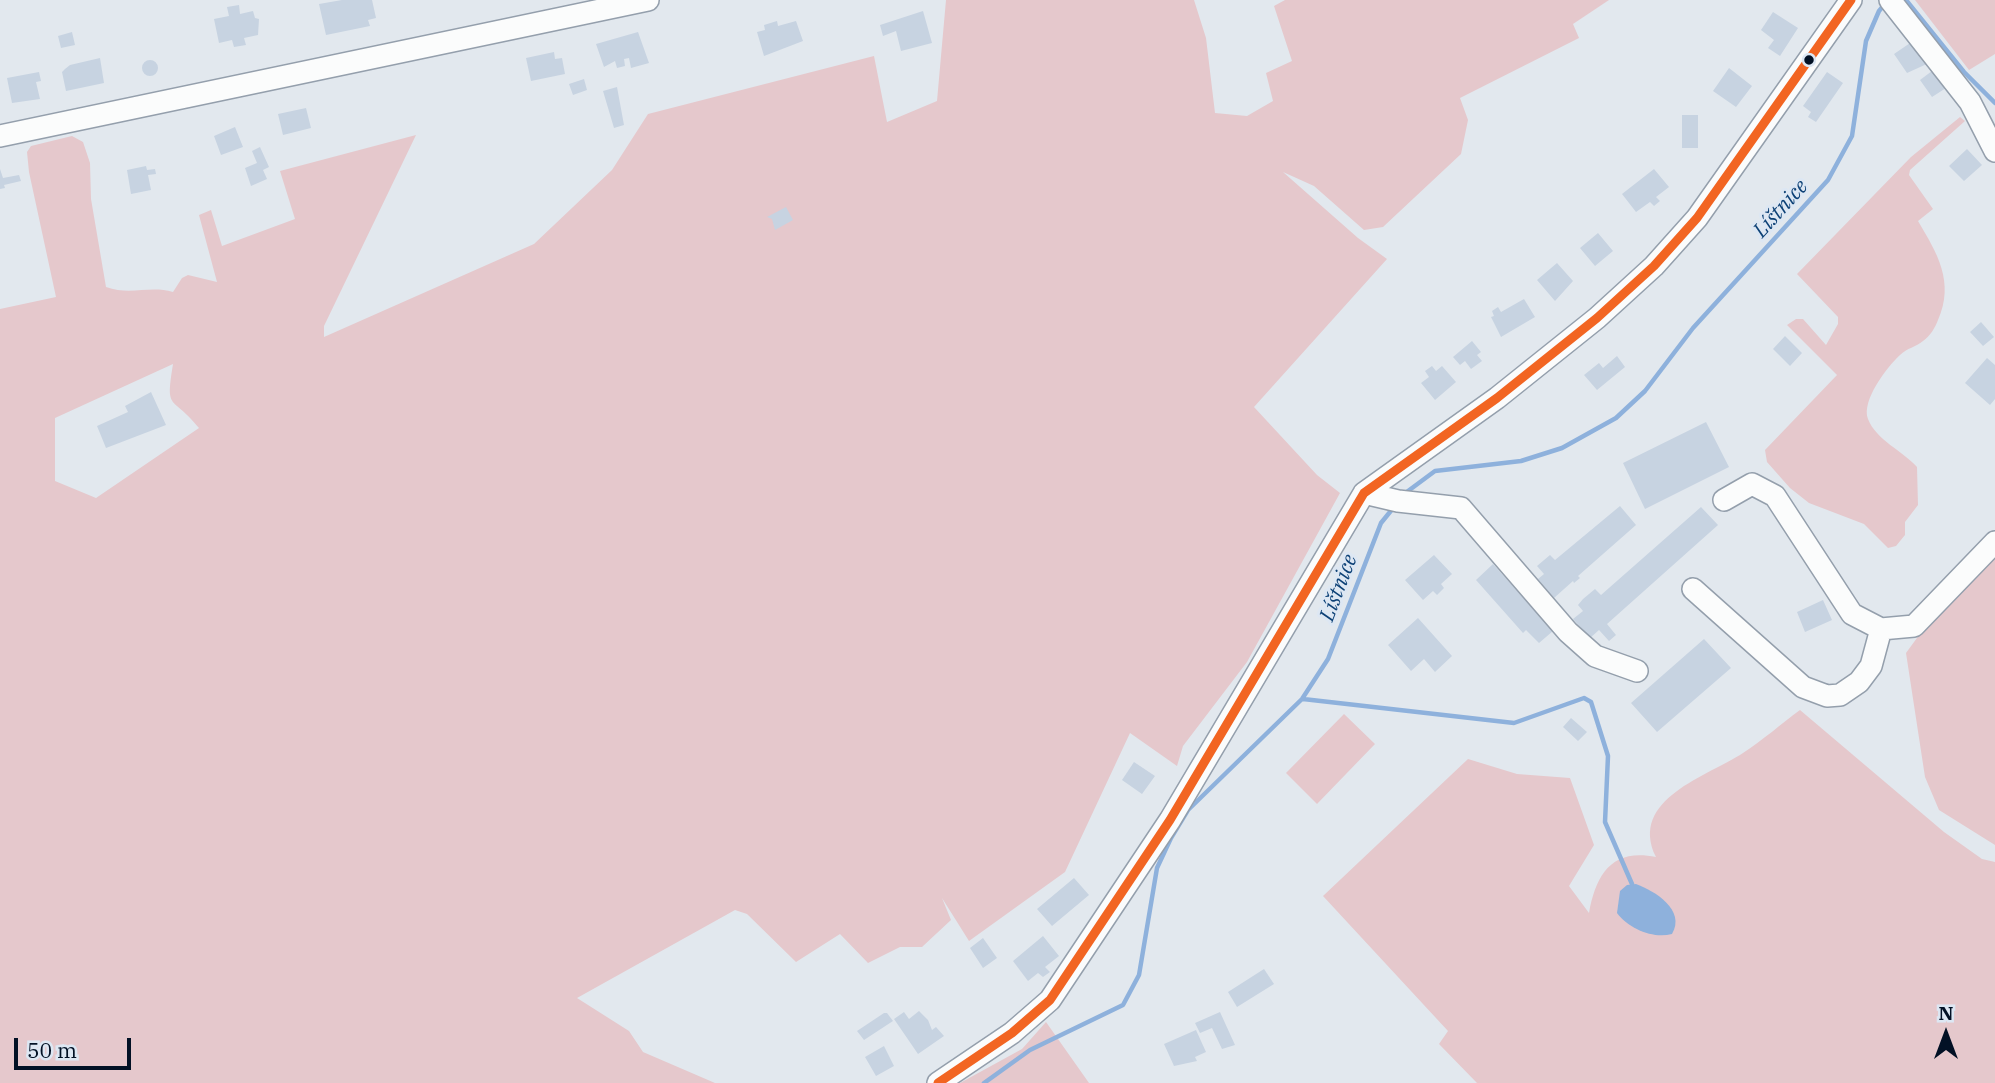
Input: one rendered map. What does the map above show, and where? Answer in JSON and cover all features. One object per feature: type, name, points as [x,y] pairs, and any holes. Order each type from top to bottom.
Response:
[{"type":"street","points":[[0,136],[648,0]]},
{"type":"street","points":[[938,1083],[1012,1033],[1050,1000],[1170,820],[1364,494],[1497,398],[1597,318],[1654,267],[1697,218],[1850,0]]},
{"type":"street","points":[[1890,0],[1970,102],[1995,150]]},
{"type":"street","points":[[1724,500],[1752,484],[1775,496],[1852,614],[1881,629],[1914,626],[1995,542]]},
{"type":"street","points":[[1364,494],[1461,508],[1568,632],[1595,656],[1637,671]]},
{"type":"street","points":[[1693,589],[1803,687],[1826,696],[1840,695],[1865,674],[1871,666],[1881,629]]},
{"type":"shaded area","points":[[946,0],[1194,0],[1206,38],[1215,113],[1247,116],[1273,101],[1266,73],[1292,61],[1274,6],[1285,0],[1609,0],[1573,24],[1579,38],[1460,98],[1468,120],[1461,154],[1383,227],[1364,230],[1314,186],[1283,172],[1358,238],[1387,259],[1254,407],[1317,475],[1340,493],[1247,662],[1183,746],[1177,766],[1130,733],[1065,872],[969,941],[942,898],[951,920],[922,947],[900,947],[868,963],[840,934],[796,962],[747,914],[735,910],[577,998],[629,1031],[643,1052],[715,1083],[0,1083],[0,309],[56,297],[29,172],[27,152],[31,146],[72,136],[83,142],[90,163],[91,199],[106,287],[124,291],[173,292],[182,278],[188,275],[217,282],[199,215],[211,210],[222,246],[295,219],[280,171],[416,135],[324,326],[324,337],[534,244],[612,170],[648,114],[874,56],[887,122],[937,101]],"holes":[[[173,364],[170,390],[173,402],[199,428],[96,498],[55,481],[55,418]]]},
{"type":"shaded area","points":[[1915,0],[1995,0],[1995,54],[1969,70]]},
{"type":"shaded area","points":[[1960,117],[1965,121],[1910,170],[1909,175],[1933,209],[1918,221],[1941,268],[1945,293],[1943,306],[1930,334],[1895,360],[1876,385],[1868,403],[1868,419],[1877,433],[1917,467],[1918,505],[1905,522],[1905,535],[1896,546],[1888,548],[1864,524],[1809,503],[1790,488],[1767,462],[1765,450],[1837,375],[1787,325],[1796,319],[1803,319],[1826,345],[1838,324],[1838,317],[1797,274],[1911,157]]},
{"type":"shaded area","points":[[1995,554],[1995,845],[1939,810],[1925,777],[1906,653],[1925,627]]},
{"type":"shaded area","points":[[1800,710],[1944,832],[1982,859],[1995,862],[1995,1083],[1477,1083],[1439,1044],[1448,1031],[1323,896],[1468,759],[1517,774],[1570,778],[1594,845],[1569,886],[1589,913],[1596,887],[1617,860],[1641,855],[1656,857],[1650,837],[1653,820],[1662,805],[1676,792],[1750,748]]},
{"type":"shaded area","points":[[1344,714],[1375,744],[1317,804],[1286,773]]},
{"type":"shaded area","points":[[1046,1022],[1089,1083],[960,1083],[1022,1049]]},
{"type":"water","points":[[1636,884],[1652,891],[1672,909],[1675,925],[1672,934],[1649,934],[1628,924],[1617,913],[1620,891],[1627,885]]},
{"type":"building","points":[[342,0],[372,0],[376,18],[368,20],[370,26],[326,35],[319,4]]},
{"type":"building","points":[[239,5],[240,14],[253,11],[255,18],[259,19],[258,35],[244,38],[246,45],[234,47],[232,40],[219,43],[214,19],[229,16],[227,7]]},
{"type":"building","points":[[923,11],[932,43],[901,51],[896,31],[883,36],[880,25]]},
{"type":"building","points":[[1773,12],[1798,28],[1780,56],[1768,48],[1774,40],[1761,30]]},
{"type":"building","points":[[777,21],[778,26],[796,21],[803,41],[764,56],[757,32],[765,30],[764,25]]},
{"type":"building","points":[[72,32],[75,45],[61,48],[58,36]]},
{"type":"building","points":[[638,32],[649,63],[631,68],[629,58],[624,59],[625,66],[617,68],[615,61],[604,67],[596,44]]},
{"type":"building","points":[[1916,39],[1929,63],[1907,73],[1894,54]]},
{"type":"building","points":[[554,52],[555,59],[562,58],[565,74],[531,81],[526,58]]},
{"type":"building","points":[[100,58],[104,83],[66,91],[62,72],[65,69],[70,65]]},
{"type":"building","points":[[147,60],[153,60],[158,68],[156,74],[147,76],[142,71],[142,65]]},
{"type":"building","points":[[1729,68],[1752,86],[1736,107],[1713,91]]},
{"type":"building","points":[[1936,68],[1946,88],[1932,97],[1920,80]]},
{"type":"building","points":[[39,72],[41,81],[36,82],[40,99],[12,103],[7,78]]},
{"type":"building","points":[[1827,72],[1843,83],[1816,122],[1808,117],[1811,112],[1803,106]]},
{"type":"building","points":[[584,79],[587,90],[573,95],[569,84]]},
{"type":"building","points":[[617,87],[624,125],[614,128],[603,91]]},
{"type":"building","points":[[306,108],[311,128],[283,135],[278,114]]},
{"type":"building","points":[[1682,115],[1698,115],[1698,148],[1682,148]]},
{"type":"building","points":[[235,127],[243,147],[221,155],[214,136]]},
{"type":"building","points":[[260,147],[269,167],[263,170],[267,179],[251,186],[245,168],[257,163],[252,151]]},
{"type":"building","points":[[1967,149],[1982,165],[1964,181],[1949,166]]},
{"type":"building","points":[[146,166],[147,170],[155,169],[156,174],[148,175],[151,190],[131,194],[127,170]]},
{"type":"building","points":[[0,169],[3,178],[19,175],[21,181],[4,185],[5,188],[0,189]]},
{"type":"building","points":[[1654,169],[1669,187],[1656,197],[1660,201],[1654,206],[1650,202],[1636,212],[1622,194]]},
{"type":"building","points":[[786,207],[793,220],[775,230],[772,219],[767,217]]},
{"type":"building","points":[[1598,233],[1613,251],[1595,266],[1580,248]]},
{"type":"building","points":[[1557,263],[1573,281],[1555,301],[1537,280]]},
{"type":"building","points":[[1524,299],[1535,317],[1501,337],[1491,317],[1494,316],[1492,311],[1498,307],[1501,312]]},
{"type":"building","points":[[1981,322],[1994,337],[1983,346],[1970,332]]},
{"type":"building","points":[[1785,336],[1802,353],[1790,366],[1773,349]]},
{"type":"building","points":[[1472,341],[1481,352],[1477,355],[1482,361],[1471,369],[1465,361],[1460,365],[1453,357]]},
{"type":"building","points":[[1617,356],[1625,367],[1597,390],[1584,375],[1599,363],[1603,368]]},
{"type":"building","points":[[1987,358],[1995,365],[1995,399],[1990,405],[1965,383]]},
{"type":"building","points":[[1432,366],[1436,371],[1442,366],[1456,382],[1435,400],[1421,383],[1429,377],[1425,371]]},
{"type":"building","points":[[151,392],[166,425],[106,448],[97,426],[128,412],[125,406]]},
{"type":"building","points":[[1706,422],[1729,467],[1645,509],[1623,463]]},
{"type":"building","points":[[1620,506],[1636,525],[1578,576],[1580,578],[1554,598],[1538,579],[1544,574],[1537,566],[1550,555],[1555,560]]},
{"type":"building","points":[[1701,507],[1718,525],[1607,624],[1616,635],[1609,641],[1599,630],[1590,638],[1573,619],[1583,611],[1578,605],[1583,599],[1595,589],[1601,595]]},
{"type":"building","points":[[1434,555],[1452,574],[1441,584],[1444,588],[1437,595],[1433,591],[1423,600],[1405,580]]},
{"type":"building","points":[[1493,564],[1553,631],[1539,643],[1526,630],[1523,633],[1476,580]]},
{"type":"building","points":[[1823,600],[1832,620],[1805,632],[1797,612]]},
{"type":"building","points":[[1418,618],[1452,656],[1435,672],[1424,659],[1411,671],[1388,645]]},
{"type":"building","points":[[1704,639],[1731,668],[1657,732],[1631,703]]},
{"type":"building","points":[[1571,718],[1587,732],[1578,741],[1563,727]]},
{"type":"building","points":[[1134,762],[1155,776],[1142,794],[1122,780]]},
{"type":"building","points":[[1074,878],[1089,895],[1052,926],[1037,909]]},
{"type":"building","points":[[1043,936],[1059,956],[1045,967],[1050,972],[1043,977],[1038,973],[1028,981],[1013,961]]},
{"type":"building","points":[[983,938],[997,958],[983,968],[970,948]]},
{"type":"building","points":[[1264,969],[1274,984],[1237,1007],[1228,992]]},
{"type":"building","points":[[919,1011],[928,1020],[932,1030],[936,1027],[944,1036],[918,1054],[894,1019],[904,1012],[909,1019]]},
{"type":"building","points":[[1220,1012],[1235,1045],[1222,1049],[1212,1028],[1200,1033],[1195,1023]]},
{"type":"building","points":[[884,1013],[893,1021],[864,1040],[857,1031]]},
{"type":"building","points":[[1196,1030],[1206,1052],[1195,1057],[1197,1061],[1174,1066],[1164,1044]]},
{"type":"building","points":[[884,1046],[894,1066],[876,1076],[865,1057]]},
{"type":"waterway","name":"Líštnice","points":[[1906,0],[1964,72],[1995,103]]},
{"type":"waterway","name":"Líštnice","points":[[1404,494],[1435,471],[1521,461],[1562,448],[1616,418],[1645,391],[1693,328],[1828,180],[1852,136],[1866,41],[1884,5]]},
{"type":"waterway","name":"Líštnice","points":[[984,1083],[1030,1050],[1123,1005],[1139,975],[1157,868],[1171,838],[1188,810],[1302,699],[1328,659],[1381,523],[1394,507]]},
{"type":"waterway","points":[[1303,699],[1514,723],[1584,698],[1591,702],[1608,756],[1605,822],[1632,884]]},
{"type":"transit line","points":[[938,1083],[1012,1033],[1050,1000],[1170,820],[1364,493],[1497,398],[1597,318],[1654,266],[1697,218],[1851,0]]}]
